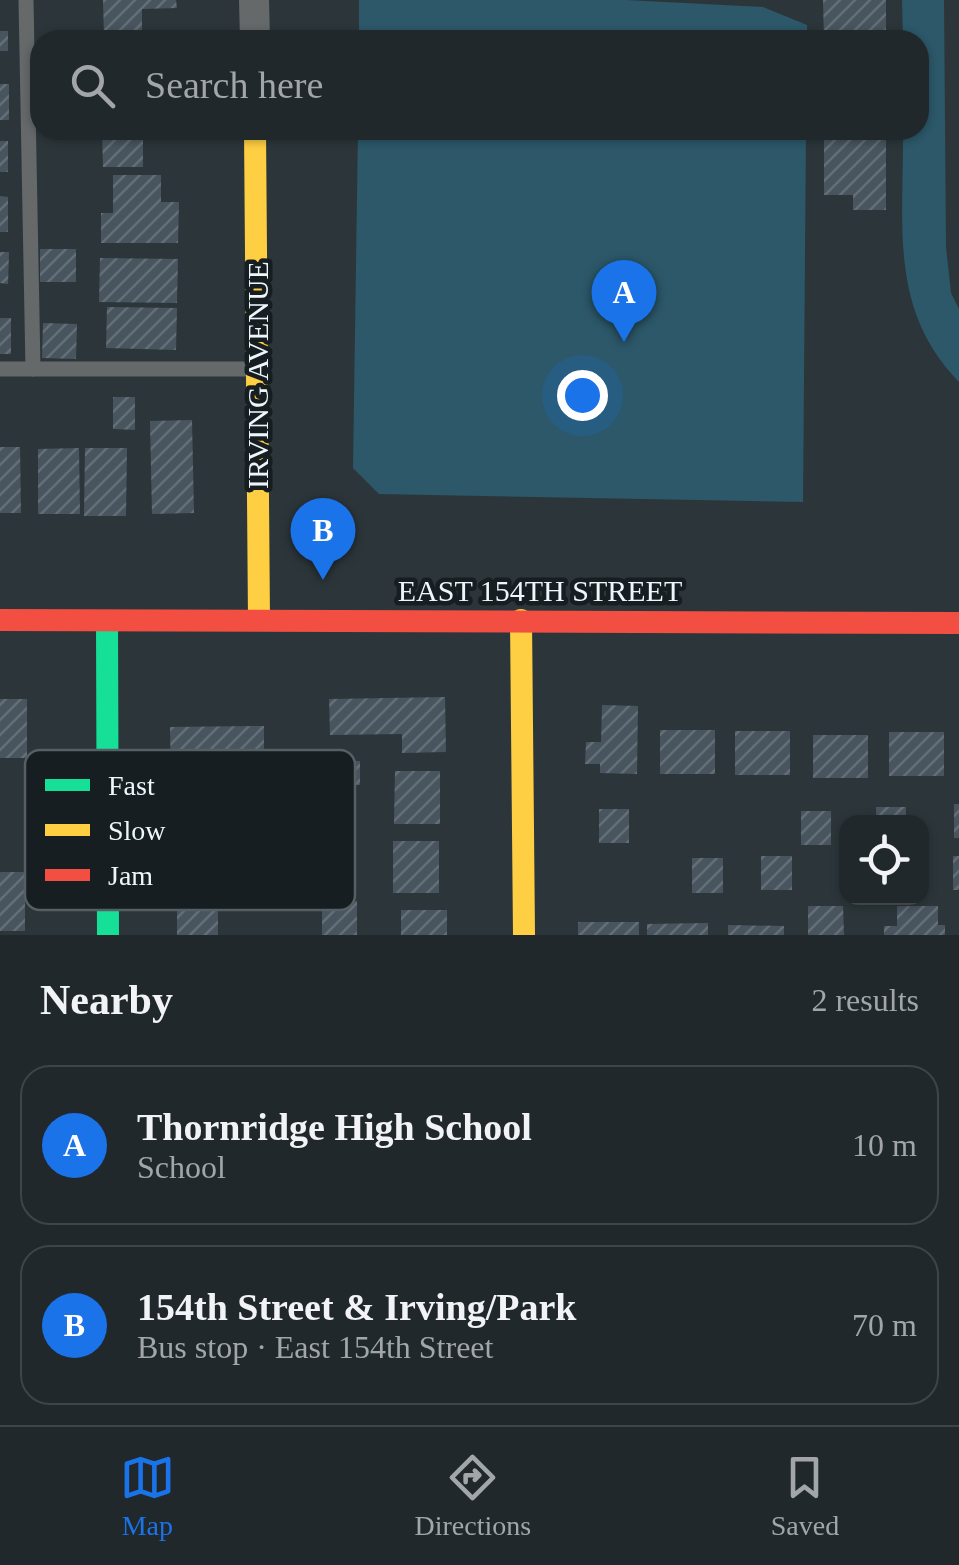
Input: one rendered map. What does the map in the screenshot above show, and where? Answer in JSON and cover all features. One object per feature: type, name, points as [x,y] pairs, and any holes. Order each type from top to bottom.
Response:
[{"type":"street","points":[[254,0],[255,30]]},
{"type":"street","name":"IRVING AVENUE","points":[[256,140],[259,620]]},
{"type":"street","name":"EAST 154TH STREET","points":[[0,620],[959,623]]},
{"type":"street","points":[[107,620],[107,750]]},
{"type":"street","points":[[521,620],[524,935]]},
{"type":"street","points":[[108,910],[108,935]]},
{"type":"lane","points":[[26,0],[33,369]]},
{"type":"lane","points":[[0,369],[257,369]]},
{"type":"shaded area","points":[[359,0],[626,0],[763,7],[807,25],[807,30],[359,30]]},
{"type":"shaded area","points":[[902,0],[944,0],[946,247],[951,293],[959,309],[959,382],[936,354],[920,325],[905,264],[903,140],[929,140],[929,30],[903,30]]},
{"type":"shaded area","points":[[358,140],[806,140],[803,502],[379,494],[353,468]]},
{"type":"building","points":[[103,0],[176,0],[177,8],[142,9],[142,30],[104,30]]},
{"type":"building","points":[[823,0],[886,0],[886,30],[824,30]]},
{"type":"building","points":[[0,31],[8,31],[8,51],[0,51]]},
{"type":"building","points":[[0,84],[9,84],[9,120],[0,120]]},
{"type":"building","points":[[102,140],[143,140],[143,167],[103,167]]},
{"type":"building","points":[[824,140],[886,140],[886,210],[853,210],[853,195],[824,195]]},
{"type":"building","points":[[0,141],[8,141],[8,172],[0,172]]},
{"type":"building","points":[[113,175],[161,175],[161,202],[179,202],[178,243],[101,243],[101,213],[113,213]]},
{"type":"building","points":[[0,196],[8,197],[8,232],[0,232]]},
{"type":"building","points":[[40,249],[76,249],[76,282],[40,282]]},
{"type":"building","points":[[0,252],[9,252],[8,284],[0,283]]},
{"type":"building","points":[[100,258],[178,259],[177,303],[99,302]]},
{"type":"building","points":[[107,307],[177,308],[176,350],[106,348]]},
{"type":"building","points":[[0,318],[11,318],[11,354],[0,354]]},
{"type":"building","points":[[43,323],[77,324],[76,359],[42,358]]},
{"type":"building","points":[[113,397],[135,397],[135,430],[113,429]]},
{"type":"building","points":[[192,420],[194,513],[152,514],[150,421]]},
{"type":"building","points":[[0,447],[20,447],[21,513],[0,513]]},
{"type":"building","points":[[79,448],[80,514],[38,514],[38,449]]},
{"type":"building","points":[[85,448],[127,448],[126,516],[84,516]]},
{"type":"building","points":[[445,697],[446,752],[402,753],[402,734],[330,735],[329,699]]},
{"type":"building","points":[[0,699],[27,699],[25,758],[0,758]]},
{"type":"building","points":[[602,705],[638,706],[637,774],[600,773],[600,764],[585,764],[586,742],[601,742]]},
{"type":"building","points":[[264,726],[264,750],[170,750],[170,727]]},
{"type":"building","points":[[660,730],[715,730],[715,774],[660,774]]},
{"type":"building","points":[[735,731],[790,731],[790,775],[735,775]]},
{"type":"building","points":[[889,732],[944,732],[944,776],[889,776]]},
{"type":"building","points":[[813,735],[868,735],[868,778],[813,778]]},
{"type":"building","points":[[355,761],[360,761],[360,785],[355,785]]},
{"type":"building","points":[[395,771],[440,771],[440,824],[394,824]]},
{"type":"building","points":[[954,804],[959,804],[959,838],[954,838]]},
{"type":"building","points":[[876,807],[906,807],[906,815],[876,815]]},
{"type":"building","points":[[599,809],[629,809],[629,843],[599,843]]},
{"type":"building","points":[[801,811],[831,811],[831,845],[801,845]]},
{"type":"building","points":[[393,841],[439,841],[439,893],[393,893]]},
{"type":"building","points":[[761,856],[792,856],[792,890],[761,890]]},
{"type":"building","points":[[953,856],[959,856],[959,890],[953,890]]},
{"type":"building","points":[[692,858],[723,858],[723,893],[692,893]]},
{"type":"building","points":[[0,872],[25,872],[25,931],[0,931]]},
{"type":"building","points":[[357,901],[357,935],[322,935],[322,910],[355,910]]},
{"type":"building","points":[[808,906],[843,906],[844,935],[808,935]]},
{"type":"building","points":[[897,906],[938,906],[938,925],[945,925],[945,935],[884,935],[884,926],[897,926]]},
{"type":"building","points":[[177,910],[218,910],[218,935],[177,935]]},
{"type":"building","points":[[401,910],[447,910],[447,935],[401,935]]},
{"type":"building","points":[[578,922],[639,922],[639,935],[578,935]]},
{"type":"building","points":[[708,923],[708,935],[647,935],[647,924]]},
{"type":"building","points":[[728,925],[784,926],[784,935],[728,935]]},
{"type":"traffic: fast","points":[[107,621],[107,750]]},
{"type":"traffic: fast","points":[[108,910],[108,935]]},
{"type":"traffic: slow","points":[[255,140],[259,620]]},
{"type":"traffic: slow","points":[[521,620],[524,935]]},
{"type":"traffic: jam","points":[[0,620],[959,623]]},
{"type":"place","name":"Thornridge High School","points":[[624,342]]},
{"type":"place","name":"154th Street & Irving/Park","points":[[323,580]]}]
